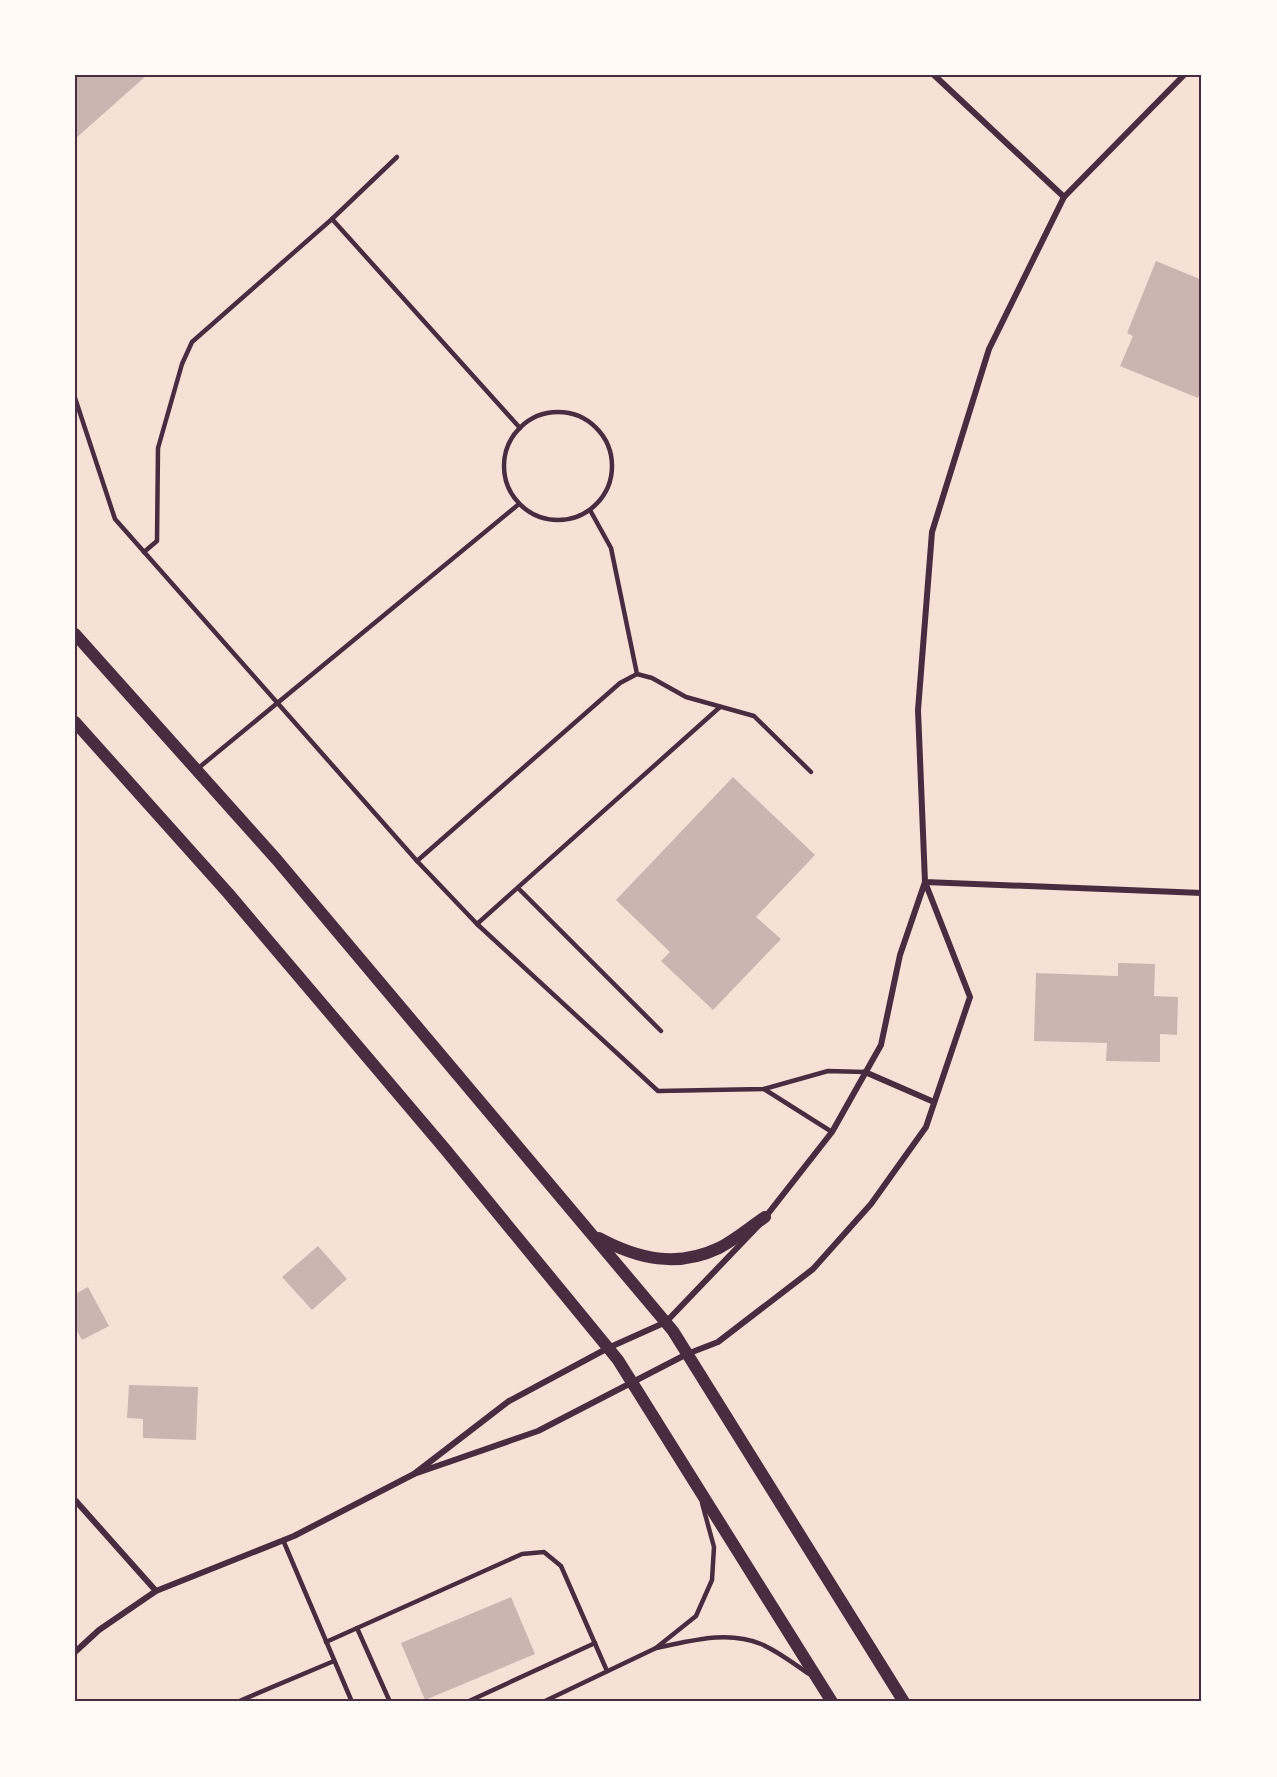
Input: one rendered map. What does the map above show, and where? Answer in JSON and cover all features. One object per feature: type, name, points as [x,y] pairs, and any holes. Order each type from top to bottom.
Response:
[{"type":"main road","points":[[75,634],[277,860],[666,1322],[904,1702]]},
{"type":"main road","points":[[75,722],[243,912],[608,1348],[632,1382],[832,1702]]},
{"type":"main road","points":[[593,1235],[627,1253],[673,1261],[719,1248],[765,1217]]},
{"type":"street","points":[[934,75],[1064,197]]},
{"type":"street","points":[[75,1652],[99,1630],[156,1591],[283,1540],[414,1474],[538,1431],[687,1354],[717,1342],[813,1269],[871,1204],[926,1126],[970,997],[926,882],[918,710],[932,532],[989,349],[1064,197],[1184,75]]},
{"type":"street","points":[[926,882],[1202,893]]},
{"type":"street","points":[[414,1474],[509,1401],[608,1348],[666,1322],[765,1217],[832,1132],[881,1046],[900,955],[926,882]]},
{"type":"street","points":[[866,1072],[934,1102]]},
{"type":"street","points":[[75,1500],[156,1591]]},
{"type":"lane","points":[[144,552],[157,541],[158,448],[182,364],[192,342],[332,219],[397,158]]},
{"type":"lane","points":[[332,219],[520,428]]},
{"type":"lane","points":[[75,398],[115,519],[417,861],[477,924],[658,1091],[765,1089],[828,1071],[866,1072]]},
{"type":"lane","points":[[561,412],[580,416],[595,426],[606,439],[612,456],[613,473],[608,490],[590,510],[567,520],[549,520],[533,514],[519,504],[508,488],[504,470],[506,452],[520,428],[543,414],[561,412]]},
{"type":"lane","points":[[196,770],[519,504]]},
{"type":"lane","points":[[590,510],[611,548],[637,674]]},
{"type":"lane","points":[[417,861],[620,683],[637,674],[652,678],[686,697],[754,716],[812,772]]},
{"type":"lane","points":[[477,924],[720,707]]},
{"type":"lane","points":[[518,888],[661,1031]]},
{"type":"lane","points":[[765,1089],[832,1132]]},
{"type":"lane","points":[[543,1702],[656,1648],[696,1616],[712,1580],[714,1547],[697,1486]]},
{"type":"lane","points":[[283,1540],[352,1702]]},
{"type":"lane","points":[[326,1642],[522,1554],[544,1552],[561,1566],[607,1671]]},
{"type":"lane","points":[[357,1628],[390,1702]]},
{"type":"lane","points":[[656,1648],[709,1638],[734,1637],[762,1645],[817,1678]]},
{"type":"lane","points":[[467,1702],[595,1643]]},
{"type":"lane","points":[[237,1702],[250,1700],[334,1661]]},
{"type":"building","points":[[75,75],[147,75],[75,139]]},
{"type":"building","points":[[1156,261],[1202,280],[1202,388],[1198,398],[1120,366],[1133,336],[1127,333]]},
{"type":"building","points":[[733,777],[815,855],[756,917],[781,939],[713,1010],[661,961],[670,952],[616,900]]},
{"type":"building","points":[[1118,963],[1155,964],[1154,996],[1178,997],[1177,1035],[1160,1034],[1160,1062],[1106,1061],[1107,1043],[1034,1041],[1036,973],[1118,976]]},
{"type":"building","points":[[318,1246],[347,1279],[312,1310],[282,1277]]},
{"type":"building","points":[[88,1287],[109,1326],[82,1340],[75,1327],[75,1294]]},
{"type":"building","points":[[129,1385],[198,1387],[196,1440],[143,1438],[143,1419],[127,1418]]},
{"type":"building","points":[[511,1597],[535,1654],[425,1700],[401,1643]]}]
